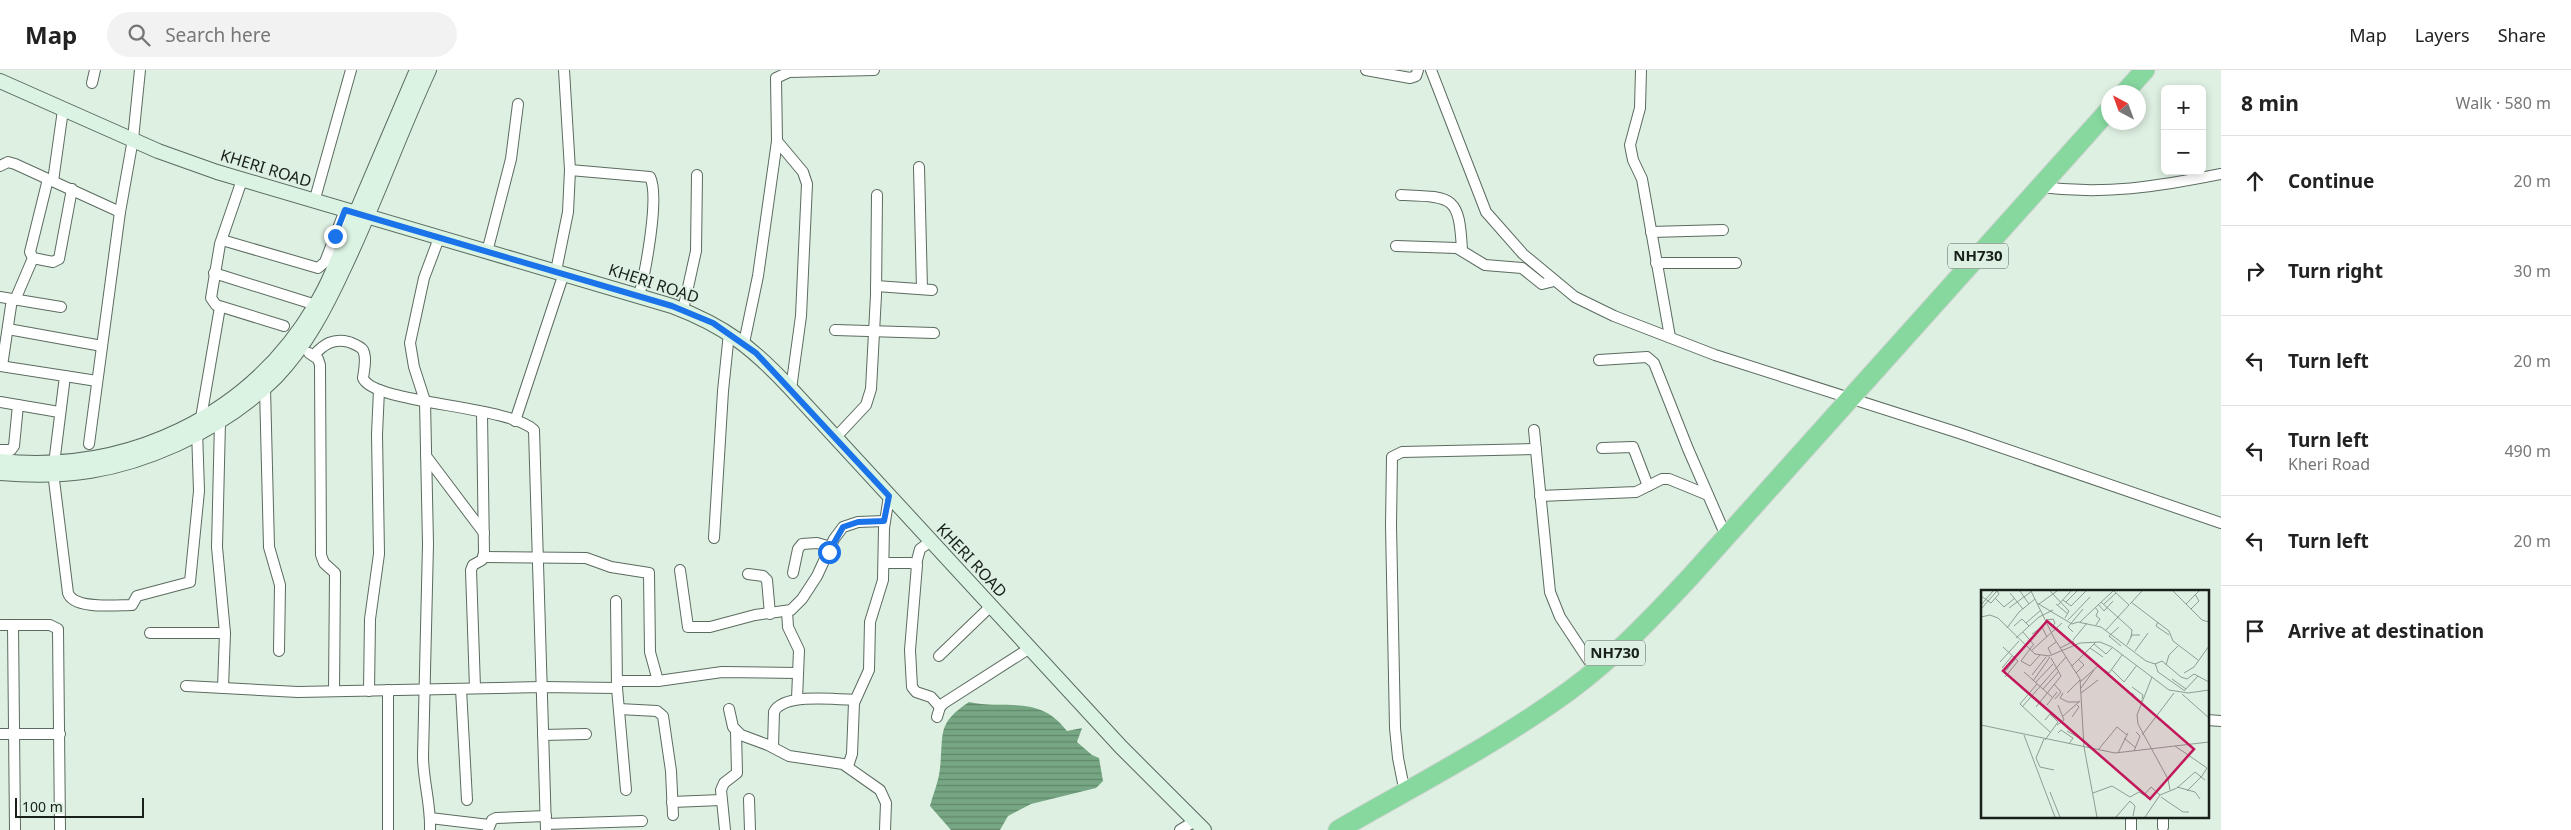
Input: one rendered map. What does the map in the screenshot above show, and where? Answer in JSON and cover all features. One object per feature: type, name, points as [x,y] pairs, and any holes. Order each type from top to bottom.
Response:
[{"type":"highway","points":[[2131,85],[2145,70]]},
{"type":"highway","name":"NH730","points":[[1338,830],[1488,745],[1570,690],[1595,670],[1648,621],[2101,119]]},
{"type":"street","points":[[92,83],[95,70]]},
{"type":"street","points":[[89,444],[120,212],[134,139],[140,70]]},
{"type":"street","points":[[314,202],[351,70]]},
{"type":"street","points":[[0,473],[54,470],[129,452],[198,426],[220,422],[265,388],[298,349],[326,307],[359,214],[417,70]]},
{"type":"street","points":[[198,426],[271,365],[296,335],[316,305],[429,70]]},
{"type":"street","points":[[516,421],[560,272],[568,212],[570,170],[564,70]]},
{"type":"street","points":[[744,343],[758,276],[777,141],[776,78],[783,73],[797,71],[874,70]]},
{"type":"street","points":[[1366,70],[1410,78],[1416,76],[1418,70]]},
{"type":"street","points":[[1431,70],[1486,212],[1516,247],[1552,282],[1590,305],[1845,404],[2221,522]]},
{"type":"street","points":[[1641,70],[1640,108],[1630,137],[1630,145],[1633,160],[1642,180],[1670,337]]},
{"type":"street","name":"KHERI ROAD","points":[[0,81],[176,158],[314,202],[639,296],[683,310],[729,333],[744,343],[792,389],[1121,746],[1200,826]]},
{"type":"street","points":[[487,252],[511,159],[518,104]]},
{"type":"street","points":[[63,110],[51,180],[30,252],[32,258],[14,300],[1,366],[97,381]]},
{"type":"street","points":[[777,141],[803,172],[807,184],[802,306],[792,389]]},
{"type":"street","points":[[0,166],[8,162],[120,212]]},
{"type":"street","points":[[876,286],[927,290],[919,167]]},
{"type":"street","points":[[570,170],[650,178],[652,187],[650,238],[639,296]]},
{"type":"street","points":[[2040,187],[2077,192],[2134,190],[2221,174]]},
{"type":"street","points":[[683,310],[696,251],[697,175]]},
{"type":"street","points":[[242,180],[222,240],[210,298],[212,302],[220,307],[284,326]]},
{"type":"street","points":[[32,258],[53,262],[60,259],[72,189]]},
{"type":"street","points":[[836,437],[862,410],[869,397],[876,286],[877,195]]},
{"type":"street","points":[[1401,195],[1433,197],[1453,204],[1458,214],[1462,250]]},
{"type":"street","points":[[222,240],[318,268],[325,262],[359,214]]},
{"type":"street","points":[[1651,232],[1723,230]]},
{"type":"street","points":[[430,830],[430,801],[423,775],[428,544],[425,401],[414,367],[410,343],[424,278],[439,238]]},
{"type":"street","points":[[1396,246],[1447,246],[1462,250],[1485,265],[1518,266],[1542,284],[1552,282]]},
{"type":"street","points":[[1656,263],[1736,263]]},
{"type":"street","points":[[214,273],[316,305]]},
{"type":"street","points":[[0,297],[61,307]]},
{"type":"street","points":[[65,376],[54,470],[69,597],[77,603],[132,605],[137,596],[190,582],[199,491],[198,426],[220,307]]},
{"type":"street","points":[[8,329],[102,346]]},
{"type":"street","points":[[836,330],[934,333]]},
{"type":"street","points":[[714,538],[723,391],[729,333]]},
{"type":"street","points":[[314,356],[323,346],[337,340],[358,346],[365,357],[364,382],[379,390],[516,421],[531,427],[536,434],[537,558],[546,823]]},
{"type":"street","points":[[298,349],[318,358],[320,364],[321,555],[324,563],[335,573],[334,691]]},
{"type":"street","points":[[1599,360],[1647,357],[1654,363],[1726,536]]},
{"type":"street","points":[[265,388],[269,547],[280,585],[279,651]]},
{"type":"street","points":[[369,691],[370,619],[378,561],[377,434],[379,390]]},
{"type":"street","points":[[0,402],[60,412]]},
{"type":"street","points":[[0,450],[11,450],[14,446],[18,405]]},
{"type":"street","points":[[482,413],[483,557]]},
{"type":"street","points":[[220,422],[217,547],[226,633],[223,688]]},
{"type":"street","points":[[1534,430],[1550,592],[1560,617],[1595,670]]},
{"type":"street","points":[[1602,448],[1633,446],[1648,486]]},
{"type":"street","points":[[1405,792],[1398,758],[1395,728],[1391,525],[1392,457],[1402,452],[1536,450]]},
{"type":"street","points":[[426,456],[484,533]]},
{"type":"street","points":[[0,461],[54,470]]},
{"type":"street","points":[[1540,496],[1636,492],[1662,479],[1669,479],[1708,495]]},
{"type":"street","points":[[848,766],[852,754],[855,700],[869,670],[870,622],[883,580],[884,521],[889,496]]},
{"type":"street","points":[[680,570],[688,627],[710,627],[787,611],[802,599],[839,531],[849,524],[884,521]]},
{"type":"street","points":[[931,541],[920,549],[916,564],[918,571],[910,650],[912,687],[916,692],[931,697],[939,712],[1030,648]]},
{"type":"street","points":[[793,573],[798,549],[802,544],[817,543],[831,547]]},
{"type":"street","points":[[475,688],[471,570],[473,565],[483,557],[586,558],[617,568],[649,573],[650,652],[658,681]]},
{"type":"street","points":[[884,563],[916,564]]},
{"type":"street","points":[[748,574],[763,576],[767,580],[770,614]]},
{"type":"street","points":[[616,601],[617,684],[626,790]]},
{"type":"street","points":[[939,656],[991,606]]},
{"type":"street","points":[[787,611],[788,627],[799,646],[797,699]]},
{"type":"street","points":[[0,625],[50,625],[58,629],[60,830]]},
{"type":"street","points":[[13,625],[15,830]]},
{"type":"street","points":[[150,633],[226,633]]},
{"type":"street","points":[[186,686],[334,691],[424,690],[617,684],[658,681],[722,672],[797,673]]},
{"type":"street","points":[[461,689],[467,800]]},
{"type":"street","points":[[388,690],[388,830]]},
{"type":"street","points":[[773,748],[775,709],[797,699],[855,700]]},
{"type":"street","points":[[619,709],[657,711],[663,716],[671,771],[673,815]]},
{"type":"street","points":[[725,830],[721,800],[722,786],[737,772],[736,732],[729,709]]},
{"type":"street","points":[[2208,720],[2221,721]]},
{"type":"street","points":[[736,732],[797,758],[848,766],[884,794],[886,803],[885,830]]},
{"type":"street","points":[[0,734],[60,734]]},
{"type":"street","points":[[543,735],[586,734]]},
{"type":"street","points":[[749,799],[750,830]]},
{"type":"street","points":[[672,802],[721,800]]},
{"type":"street","points":[[430,818],[489,827],[496,818],[599,826],[642,821]]},
{"type":"street","points":[[2163,818],[2163,828]]},
{"type":"street","points":[[1180,830],[1200,826]]},
{"type":"shaded area","points":[[969,702],[1034,708],[1056,719],[1067,731],[1082,728],[1077,742],[1092,755],[1099,758],[1103,781],[1096,788],[1031,804],[1008,816],[1000,830],[951,830],[930,806],[939,773],[942,738],[946,723],[958,710]]},
{"type":"route","points":[[335,236],[345,210],[672,306],[699,316],[729,333],[756,353],[775,372],[889,496],[884,521],[858,522],[843,527],[834,539],[829,552]]}]
